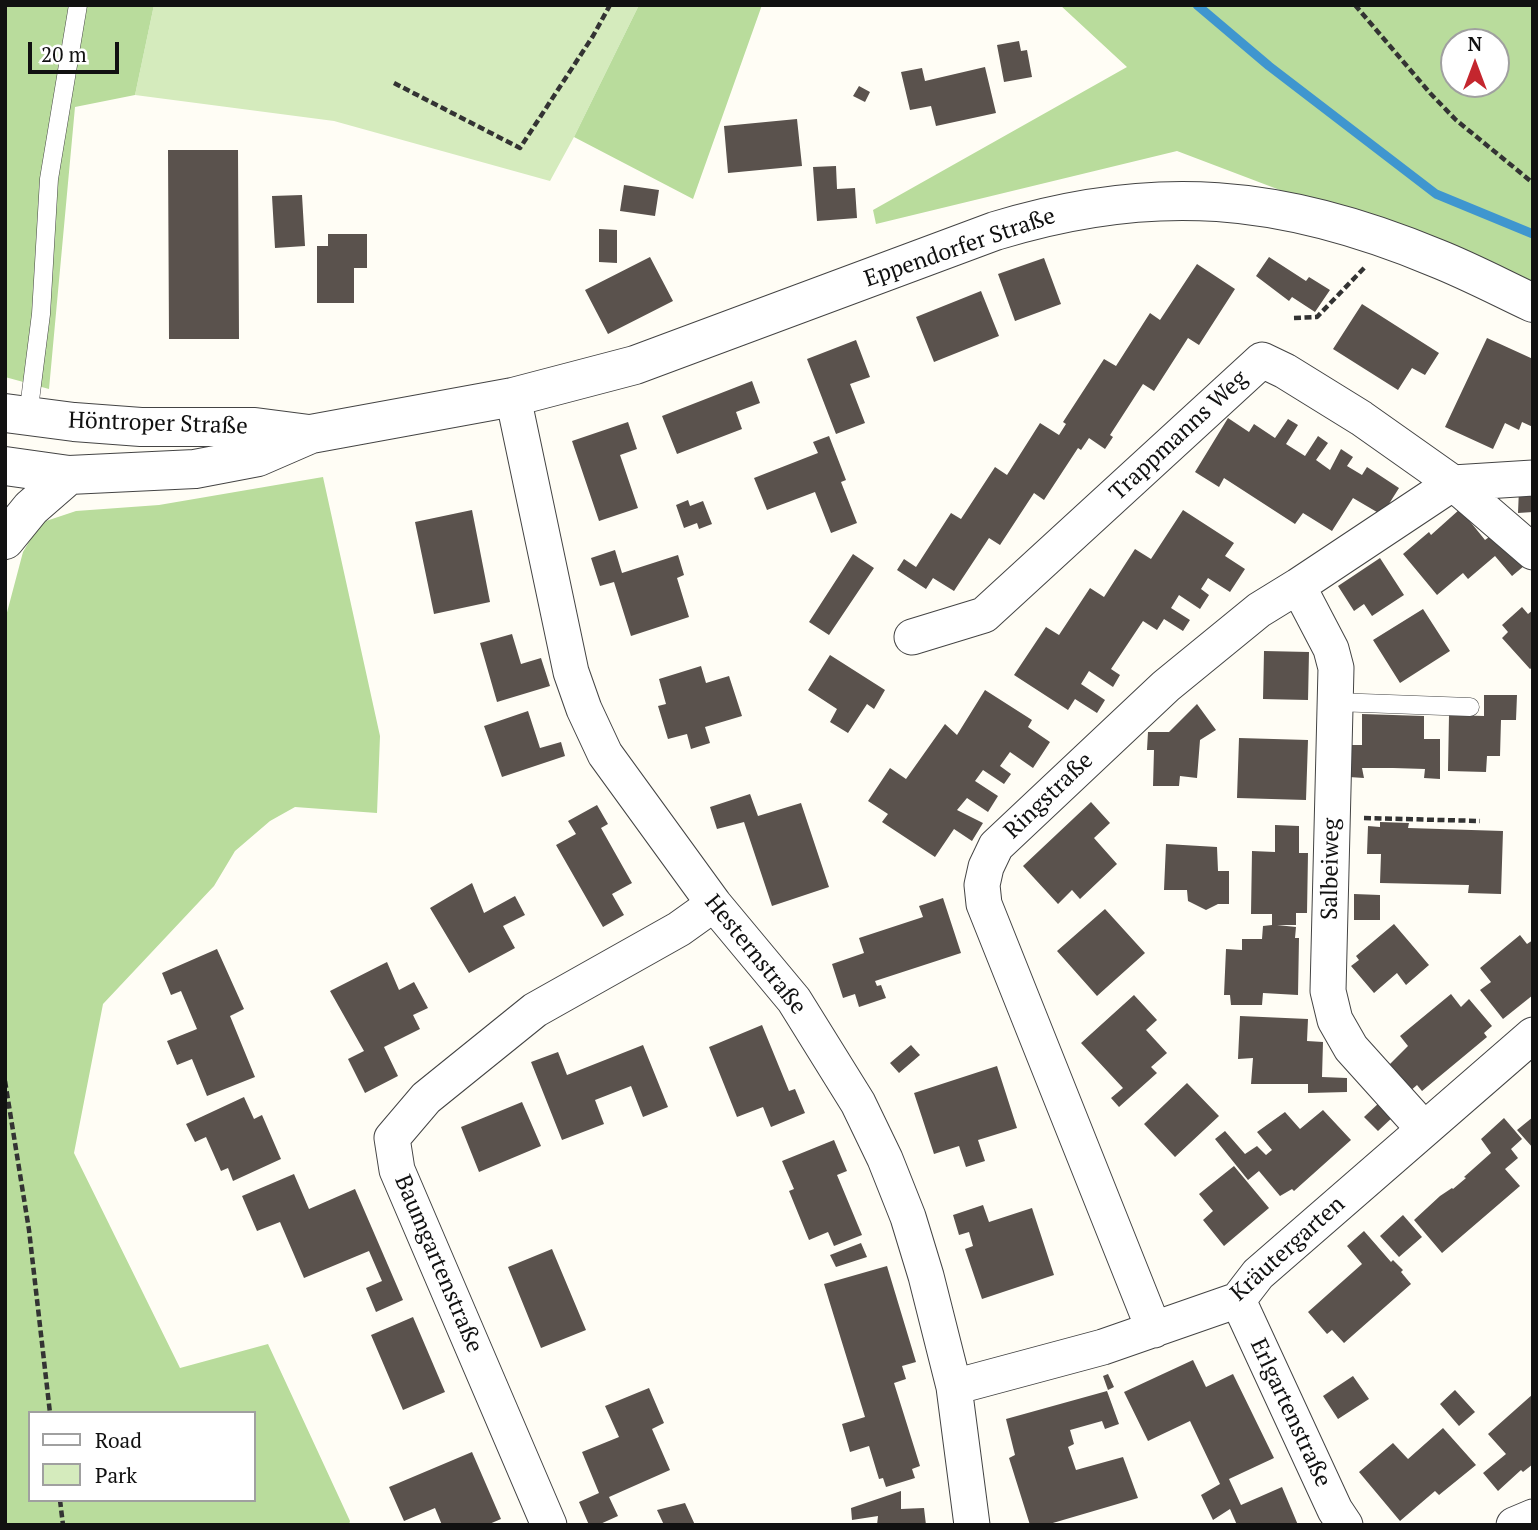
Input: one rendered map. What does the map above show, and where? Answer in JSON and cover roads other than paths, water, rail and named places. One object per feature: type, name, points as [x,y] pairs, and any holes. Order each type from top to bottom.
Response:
[{"type":"street","name":"Eppendorfer Straße","points":[[513,397],[616,371],[673,352],[995,231],[1038,218],[1110,204],[1156,200],[1210,200],[1270,206],[1329,220],[1437,258],[1533,303]]},
{"type":"street","name":"Trappmanns Weg","points":[[912,637],[984,615],[1262,360],[1285,371],[1361,418],[1453,482]]},
{"type":"street","name":"Höntroper Straße","points":[[6,464],[69,475],[195,469],[258,457],[311,434],[513,397]]},
{"type":"street","name":"Hesternstraße","points":[[513,397],[571,672],[584,709],[606,754],[714,904],[794,1000],[858,1103],[885,1159],[908,1217],[926,1276],[954,1387],[972,1525]]},
{"type":"street","name":"Höntroper Straße","points":[[17,414],[141,427],[256,427],[311,434]]},
{"type":"street","points":[[5,505],[6,464]]},
{"type":"street","points":[[5,540],[31,508],[69,475]]},
{"type":"street","points":[[1453,482],[1533,478]]},
{"type":"street","points":[[1453,482],[1533,552]]},
{"type":"street","name":"Ringstraße","points":[[1154,1330],[984,904],[982,885],[986,867],[996,846],[1176,678],[1259,610],[1453,482]]},
{"type":"street","name":"Salbeiweg","points":[[1298,586],[1331,649],[1336,668],[1328,991],[1335,1020],[1351,1048],[1423,1128]]},
{"type":"street","name":"Baumgartenstraße","points":[[550,1525],[397,1170],[392,1138],[426,1098],[535,1010],[679,929],[714,904]]},
{"type":"street","name":"Kräutergarten","points":[[954,1387],[1103,1348],[1238,1300],[1258,1274],[1533,1035]]},
{"type":"street","name":"Erlgartenstraße","points":[[1238,1300],[1335,1510],[1345,1525]]},
{"type":"street","points":[[1514,1525],[1533,1517]]},
{"type":"lane","points":[[17,414],[41,314],[49,179],[78,5]]},
{"type":"lane","points":[[1335,702],[1470,707]]},
{"type":"waterway","points":[[1197,5],[1269,66],[1436,194],[1533,234]]}]
